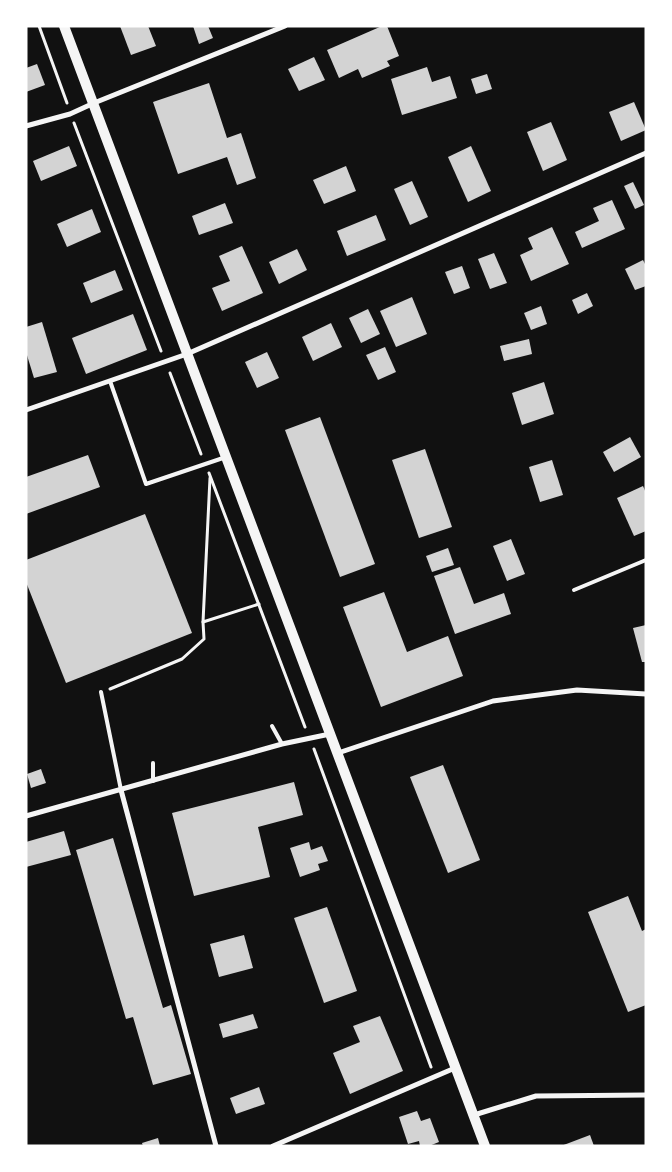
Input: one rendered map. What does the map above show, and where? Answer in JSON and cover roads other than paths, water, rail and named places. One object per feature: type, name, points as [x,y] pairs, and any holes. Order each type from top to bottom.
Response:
[{"type":"main road","points":[[64,26],[485,1146]]},
{"type":"street","points":[[26,126],[70,114],[285,26]]},
{"type":"street","points":[[26,410],[187,354],[646,153]]},
{"type":"street","points":[[338,753],[493,701],[577,690],[646,694]]},
{"type":"street","points":[[26,816],[282,744],[331,734]]},
{"type":"street","points":[[121,790],[216,1146]]},
{"type":"street","points":[[273,1146],[436,1078],[455,1068]]},
{"type":"street","points":[[473,1116],[536,1096],[646,1094]]},
{"type":"lane","points":[[110,381],[146,484],[227,457]]},
{"type":"lane","points":[[574,590],[646,560]]},
{"type":"lane","points":[[102,692],[121,790]]},
{"type":"lane","points":[[272,726],[282,744]]},
{"type":"lane","points":[[153,763],[153,781]]}]
